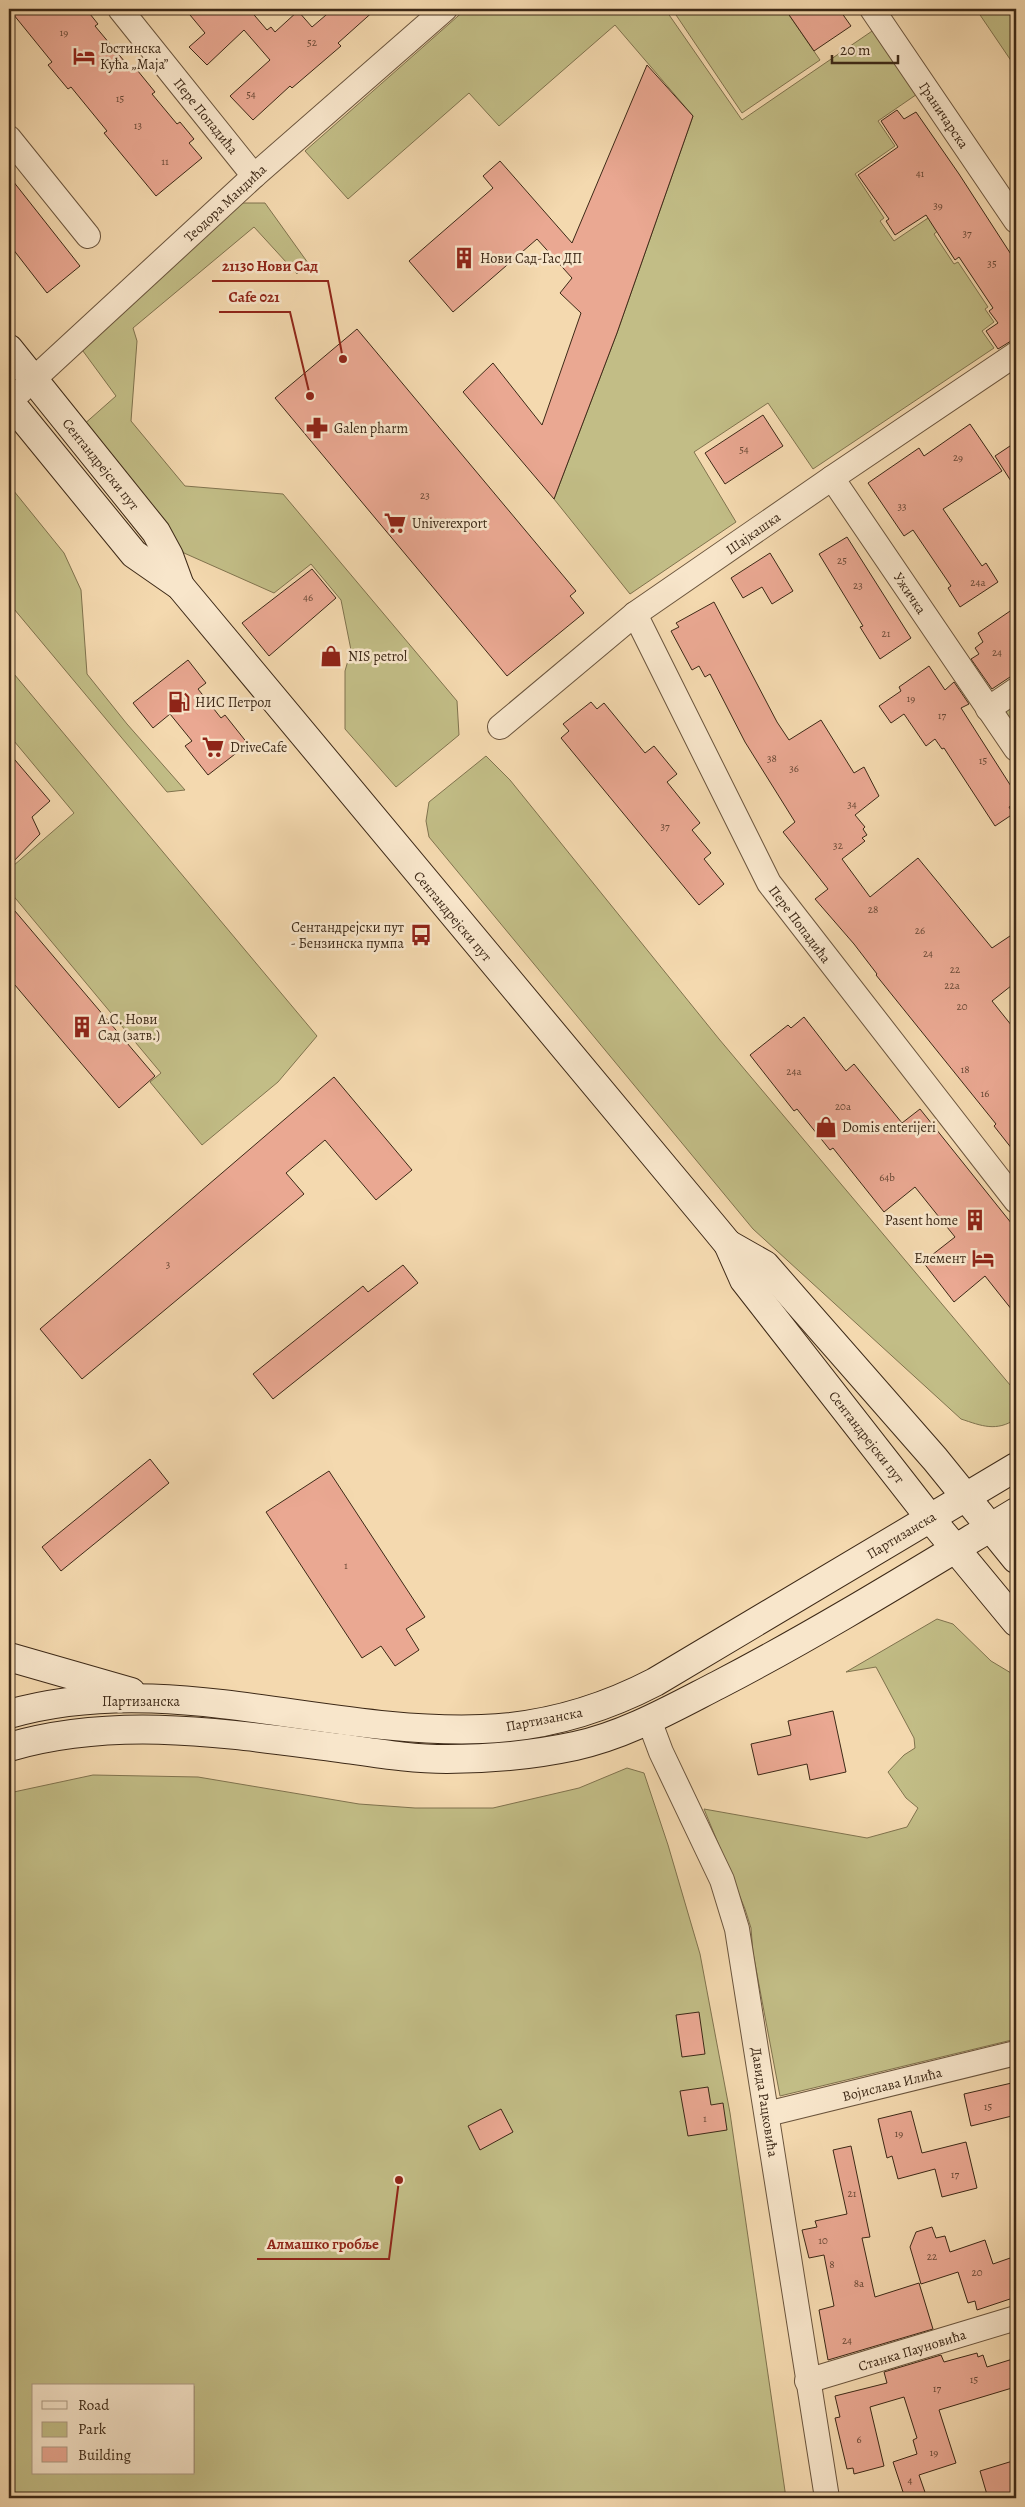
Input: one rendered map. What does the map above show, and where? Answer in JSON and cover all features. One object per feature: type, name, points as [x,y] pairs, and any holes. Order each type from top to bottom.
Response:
[{"type":"main road","name":"Сентандрејски пут","points":[[9,350],[156,532],[169,556],[180,586]]},
{"type":"main road","name":"Сентандрејски пут","points":[[9,401],[134,554],[180,586],[728,1244],[744,1280],[930,1518],[1016,1622]]},
{"type":"main road","name":"Сентандрејски пут","points":[[728,1244],[765,1264],[965,1497],[1016,1560]]},
{"type":"main road","name":"Партизанска","points":[[9,1714],[64,1704],[152,1698],[208,1702],[418,1728],[482,1730],[533,1724],[583,1713],[627,1696],[655,1682],[1016,1467]]},
{"type":"main road","name":"Партизанска","points":[[9,1747],[33,1740],[132,1728],[199,1731],[404,1757],[447,1759],[509,1757],[577,1746],[649,1720],[748,1670],[1016,1512]]},
{"type":"main road","points":[[9,1657],[152,1698]]},
{"type":"street","name":"Пере Попадића","points":[[120,9],[254,176]]},
{"type":"street","name":"Теодора Мандића","points":[[9,401],[254,176],[445,9]]},
{"type":"street","name":"Граничарска","points":[[872,9],[1016,221]]},
{"type":"street","points":[[9,138],[88,236]]},
{"type":"street","name":"Шајкашка","points":[[500,727],[635,614],[1016,354]]},
{"type":"street","name":"Ужичка","points":[[832,478],[1016,749]]},
{"type":"street","name":"Пере Попадића","points":[[635,614],[769,883],[1016,1201]]},
{"type":"street","points":[[988,709],[1016,690]]},
{"type":"street","name":"Давида Рацковића","points":[[649,1720],[661,1752],[722,1880],[737,1929],[826,2498]]},
{"type":"street","name":"Војислава Илића","points":[[767,2114],[1016,2053]]},
{"type":"street","name":"Станка Пауновића","points":[[807,2381],[1016,2318]]},
{"type":"green space","points":[[466,9],[665,9],[742,120],[878,27],[923,90],[878,121],[895,146],[855,174],[884,218],[880,221],[894,241],[931,216],[940,229],[934,234],[954,264],[958,262],[988,307],[985,309],[994,322],[982,331],[994,348],[813,469],[768,403],[694,452],[736,522],[630,594],[554,499],[617,333],[693,116],[615,25],[499,126],[469,93],[348,199],[305,151]]},
{"type":"green space","points":[[672,9],[785,9],[820,60],[742,113]]},
{"type":"green space","points":[[976,9],[1016,9],[1016,68]]},
{"type":"green space","points":[[238,203],[265,203],[308,263],[297,274],[254,227],[133,328],[137,341],[131,421],[185,486],[283,494],[457,701],[459,735],[396,787],[345,729],[345,671],[351,650],[341,600],[311,564],[274,593],[184,553],[82,426],[116,396],[80,347]]},
{"type":"green space","points":[[9,485],[64,553],[81,590],[87,674],[127,724],[185,790],[167,792],[9,603]]},
{"type":"green space","points":[[9,668],[317,1036],[278,1082],[202,1145],[150,1082],[161,1073],[11,893],[13,866],[74,813],[9,735]]},
{"type":"green space","points":[[1016,699],[1016,736],[999,710]]},
{"type":"green space","points":[[486,756],[510,780],[719,1039],[1016,1392],[1016,1419],[995,1427],[982,1426],[961,1419],[753,1229],[429,837],[426,821],[429,802]]},
{"type":"green space","points":[[937,1619],[953,1624],[991,1661],[1016,1676],[1016,2039],[780,2096],[753,1953],[751,1928],[704,1809],[867,1838],[907,1827],[918,1808],[906,1798],[888,1772],[904,1755],[915,1748],[914,1738],[876,1667],[846,1672]]},
{"type":"green space","points":[[627,1768],[644,1773],[668,1845],[700,1954],[730,2113],[786,2498],[9,2498],[9,1793],[93,1775],[198,1777],[359,1804],[415,1808],[493,1808],[579,1788]]},
{"type":"building","points":[[9,9],[86,9],[98,24],[95,26],[130,68],[133,65],[155,92],[152,94],[177,124],[180,122],[194,139],[189,143],[202,158],[156,196],[104,133],[107,131],[71,87],[68,89],[48,65],[52,62]]},
{"type":"building","points":[[185,9],[249,9],[267,30],[271,27],[275,32],[298,11],[312,27],[333,9],[376,9],[338,43],[341,46],[292,88],[290,86],[253,120],[230,96],[270,60],[244,30],[207,65],[189,47],[205,33]]},
{"type":"building","points":[[785,9],[839,9],[851,26],[814,51]]},
{"type":"building","points":[[647,65],[693,116],[617,333],[554,499],[463,392],[493,363],[542,425],[581,313],[560,293],[572,278],[537,239],[453,312],[409,261],[493,188],[483,176],[500,161],[572,243]]},
{"type":"building","points":[[897,110],[904,119],[916,112],[1016,262],[1016,340],[998,349],[986,331],[998,323],[989,311],[993,308],[959,257],[955,260],[926,215],[895,235],[886,221],[889,219],[858,175],[898,147],[881,121]]},
{"type":"building","points":[[9,176],[80,266],[47,293],[9,244]]},
{"type":"building","points":[[357,329],[576,591],[570,596],[584,613],[507,676],[275,398]]},
{"type":"building","points":[[763,415],[783,446],[725,484],[705,453]]},
{"type":"building","points":[[970,424],[1002,471],[943,509],[982,566],[986,563],[998,582],[960,607],[948,588],[951,586],[913,530],[904,536],[868,483],[919,448],[924,456]]},
{"type":"building","points":[[1016,442],[1016,489],[995,456]]},
{"type":"building","points":[[847,537],[911,638],[880,659],[860,627],[863,626],[819,554]]},
{"type":"building","points":[[770,553],[793,591],[772,604],[762,587],[743,598],[731,578]]},
{"type":"building","points":[[312,569],[336,598],[269,656],[242,623]]},
{"type":"building","points":[[714,602],[777,722],[789,740],[821,720],[854,773],[864,767],[879,796],[855,815],[865,827],[863,829],[867,835],[862,838],[865,841],[842,859],[870,897],[918,858],[992,948],[1016,932],[1016,982],[992,1001],[1016,1031],[1016,1154],[994,1126],[996,1124],[876,975],[854,944],[815,899],[828,889],[783,832],[795,822],[745,742],[710,674],[705,677],[699,666],[692,670],[671,631],[679,627],[676,623]]},
{"type":"building","points":[[1016,607],[1016,673],[992,689],[971,659],[979,654],[975,648],[983,642],[978,633]]},
{"type":"building","points":[[188,660],[206,683],[198,689],[221,718],[225,715],[248,744],[208,775],[185,746],[192,741],[170,714],[153,728],[133,703]]},
{"type":"building","points":[[929,666],[945,690],[954,682],[969,704],[961,708],[1016,794],[1016,802],[1009,807],[1013,814],[995,826],[944,748],[942,749],[935,739],[926,746],[904,714],[891,723],[879,706],[901,691],[899,687]]},
{"type":"building","points":[[591,702],[597,709],[604,703],[645,753],[654,746],[677,774],[667,782],[700,823],[692,830],[711,853],[704,859],[724,884],[699,905],[561,738],[569,731],[563,724]]},
{"type":"building","points":[[9,753],[50,801],[32,817],[40,834],[9,866]]},
{"type":"building","name":"А.С. Нови Сад (затв.)","points":[[9,904],[155,1076],[119,1108],[9,978]]},
{"type":"building","points":[[804,1017],[846,1071],[854,1064],[902,1123],[920,1109],[1016,1229],[1016,1315],[985,1276],[954,1302],[923,1262],[955,1237],[915,1187],[884,1212],[833,1148],[830,1150],[797,1109],[794,1111],[750,1055],[788,1025],[791,1028]]},
{"type":"building","points":[[334,1077],[412,1170],[376,1200],[325,1140],[286,1173],[304,1194],[82,1379],[40,1329]]},
{"type":"building","points":[[403,1265],[418,1283],[273,1399],[253,1374],[363,1286],[368,1292]]},
{"type":"building","points":[[150,1459],[169,1483],[61,1571],[42,1547]]},
{"type":"building","points":[[329,1471],[425,1617],[406,1629],[419,1650],[395,1666],[381,1646],[362,1658],[266,1512]]},
{"type":"building","points":[[833,1711],[846,1772],[810,1780],[807,1764],[758,1775],[751,1744],[791,1735],[788,1721]]},
{"type":"building","points":[[699,2012],[705,2054],[682,2057],[676,2015]]},
{"type":"building","points":[[1016,2082],[1016,2115],[971,2126],[964,2094]]},
{"type":"building","points":[[708,2087],[711,2105],[723,2103],[727,2130],[688,2136],[680,2091]]},
{"type":"building","points":[[501,2109],[513,2132],[480,2150],[468,2126]]},
{"type":"building","points":[[911,2111],[922,2153],[966,2142],[977,2188],[942,2197],[935,2169],[898,2179],[892,2156],[887,2158],[878,2119]]},
{"type":"building","points":[[851,2146],[870,2237],[862,2238],[875,2297],[919,2283],[933,2329],[828,2360],[819,2310],[834,2306],[824,2255],[809,2258],[802,2230],[817,2227],[815,2221],[847,2214],[833,2150]]},
{"type":"building","points":[[932,2227],[936,2238],[945,2236],[950,2252],[985,2240],[993,2264],[1016,2256],[1016,2297],[977,2310],[975,2301],[968,2303],[958,2272],[921,2284],[910,2247],[916,2232]]},
{"type":"building","points":[[977,2353],[978,2357],[983,2355],[987,2367],[1016,2358],[1016,2381],[1011,2383],[1012,2388],[939,2410],[956,2463],[919,2475],[927,2498],[905,2498],[893,2462],[917,2454],[913,2440],[917,2438],[904,2397],[870,2407],[884,2466],[854,2474],[853,2468],[847,2469],[835,2418],[840,2417],[835,2396],[887,2383],[884,2372],[941,2355],[944,2362]]},
{"type":"building","points":[[1016,2460],[1016,2498],[988,2498],[980,2471]]},
{"type":"place","name":"Гостинска Кућа „Маја”","points":[[84,56]]},
{"type":"place","name":"Нови Сад-Гас ДП","points":[[464,258]]},
{"type":"place","name":"21130 Нови Сад","points":[[343,359]]},
{"type":"place","name":"Cafe 021","points":[[310,396]]},
{"type":"place","name":"Galen pharm","points":[[317,428]]},
{"type":"place","name":"Univerexport","points":[[395,523]]},
{"type":"place","name":"NIS petrol","points":[[331,656]]},
{"type":"place","name":"НИС Петрол","points":[[179,702]]},
{"type":"place","name":"DriveCafe","points":[[213,747]]},
{"type":"place","name":"Сентандрејски пут - Бензинска пумпа","points":[[421,935]]},
{"type":"place","name":"А.С. Нови Сад (затв.)","points":[[82,1027]]},
{"type":"place","name":"Domis enterijeri","points":[[826,1127]]},
{"type":"place","name":"Pasent home","points":[[975,1220]]},
{"type":"place","name":"Елемент","points":[[983,1258]]},
{"type":"place","name":"Алмашко гробље","points":[[399,2180]]}]
